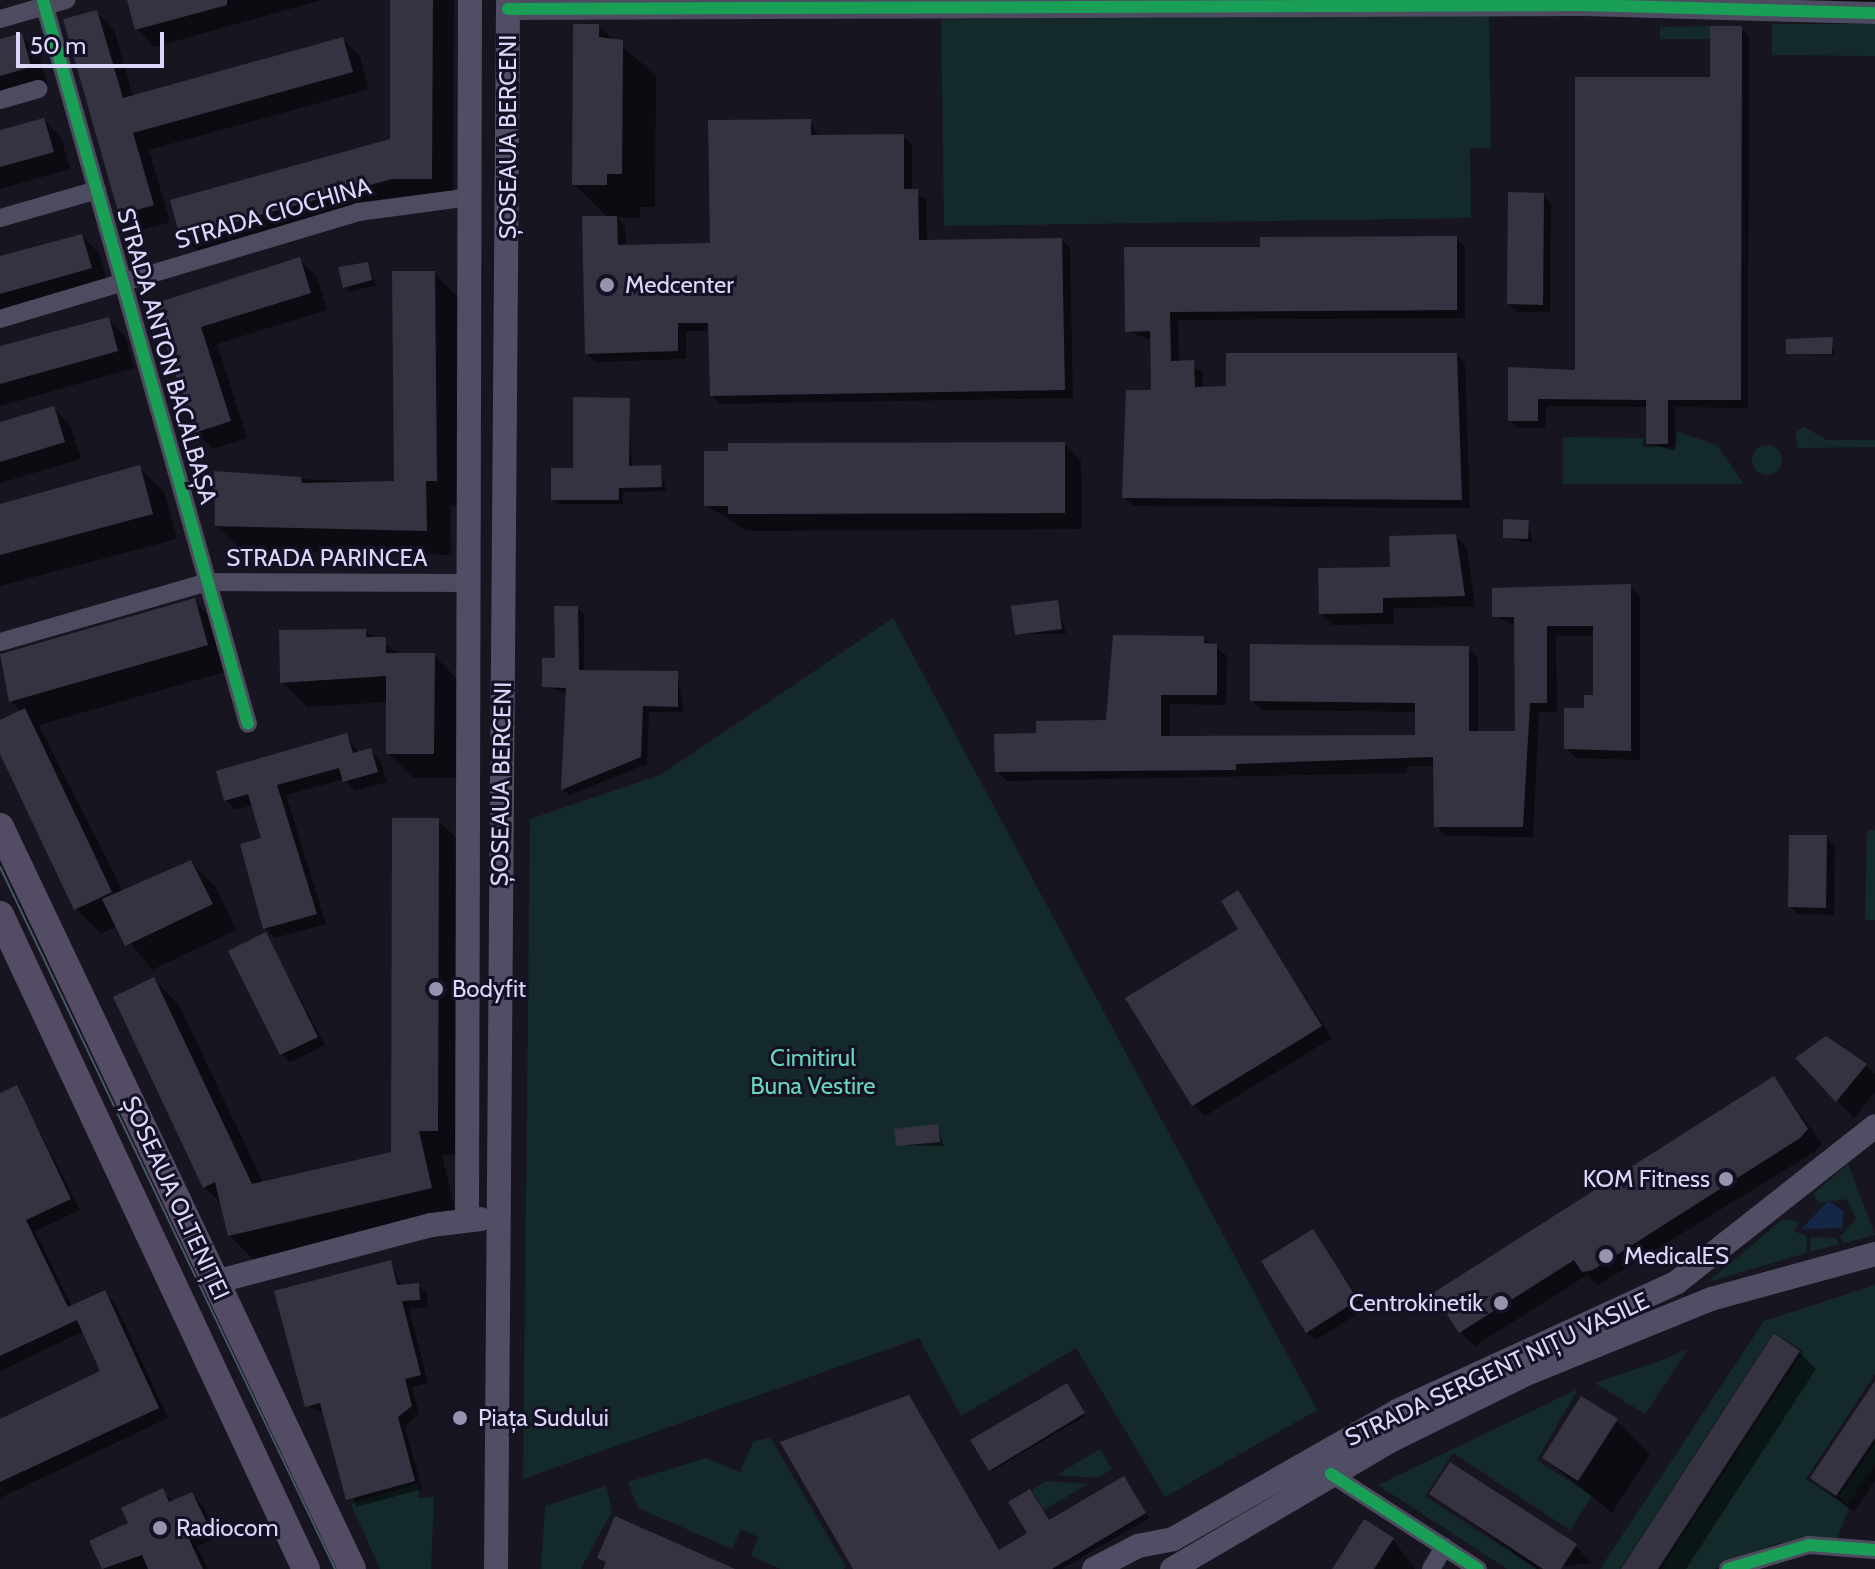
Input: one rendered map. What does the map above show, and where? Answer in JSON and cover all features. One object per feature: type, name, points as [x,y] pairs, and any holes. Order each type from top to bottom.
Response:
[{"type":"main road","name":"ȘOSEAUA BERCENI","points":[[467,1219],[471,583],[470,0]]},
{"type":"main road","name":"ȘOSEAUA BERCENI","points":[[496,1569],[508,4]]},
{"type":"main road","points":[[471,387],[506,387]]},
{"type":"main road","name":"ȘOSEAUA OLTENIȚEI","points":[[0,827],[352,1569]]},
{"type":"main road","name":"ȘOSEAUA OLTENIȚEI","points":[[0,915],[183,1297],[306,1569]]},
{"type":"main road","name":"STRADA SERGENT NIȚU VASILE","points":[[1094,1569],[1147,1542],[1173,1539],[1397,1411],[1677,1282],[1875,1126]]},
{"type":"main road","points":[[183,1297],[215,1282],[467,1219],[498,1219]]},
{"type":"main road","name":"STRADA SERGENT NIȚU VASILE","points":[[1186,1566],[1331,1474],[1450,1410],[1627,1331],[1875,1254]]},
{"type":"main road","points":[[1127,1569],[1173,1539]]},
{"type":"street","points":[[0,19],[44,3],[66,0]]},
{"type":"street","name":"STRADA ANTON BACALBAȘA","points":[[44,3],[248,724]]},
{"type":"street","points":[[508,4],[1584,5],[1875,13]]},
{"type":"street","points":[[0,100],[38,89]]},
{"type":"street","points":[[0,218],[97,190]]},
{"type":"street","name":"STRADA CIOCHINA","points":[[0,319],[373,208],[470,197]]},
{"type":"street","name":"STRADA PARINCEA","points":[[0,642],[208,582],[471,583]]},
{"type":"street","points":[[1331,1474],[1478,1569]]},
{"type":"street","points":[[1728,1569],[1809,1545],[1875,1550]]},
{"type":"street","points":[[1431,1569],[1444,1547]]},
{"type":"green space","points":[[1489,16],[1491,148],[1470,148],[1471,218],[944,226],[941,19]]},
{"type":"green space","points":[[1772,24],[1875,24],[1875,56],[1772,55]]},
{"type":"green space","points":[[1710,26],[1710,39],[1660,39],[1660,27]]},
{"type":"green space","points":[[1804,427],[1827,440],[1875,440],[1875,447],[1797,448],[1796,432]]},
{"type":"green space","points":[[1677,432],[1717,445],[1744,484],[1563,484],[1563,437],[1643,438],[1643,447],[1676,447]]},
{"type":"green space","points":[[1767,445],[1773,446],[1781,454],[1781,466],[1773,474],[1767,475],[1761,474],[1753,466],[1752,460],[1753,454],[1761,446]]},
{"type":"green space","name":"Cimitirul Buna Vestire","points":[[893,618],[1317,1410],[1165,1497],[1076,1348],[961,1416],[919,1338],[523,1479],[530,819],[660,775]]},
{"type":"green space","points":[[1867,830],[1875,830],[1875,920],[1865,920]]},
{"type":"green space","points":[[1848,1164],[1875,1235],[1844,1243],[1840,1237],[1856,1219],[1847,1199],[1819,1203],[1813,1194]]},
{"type":"green space","points":[[1783,1219],[1800,1222],[1793,1231],[1807,1236],[1806,1253],[1708,1282]]},
{"type":"green space","points":[[1811,1237],[1835,1238],[1840,1244],[1810,1252]]},
{"type":"green space","points":[[1875,1285],[1875,1374],[1806,1479],[1849,1508],[1837,1539],[1775,1544],[1714,1569],[1661,1569],[1803,1351],[1774,1332],[1620,1569],[1600,1569],[1764,1321]]},
{"type":"green space","points":[[1688,1349],[1645,1414],[1595,1383],[1659,1361]]},
{"type":"green space","points":[[1578,1389],[1537,1460],[1592,1496],[1570,1530],[1453,1453],[1425,1496],[1536,1569],[1507,1569],[1378,1485]]},
{"type":"green space","points":[[770,1437],[846,1567],[843,1569],[781,1569],[751,1556],[758,1537],[741,1529],[732,1549],[638,1508],[628,1482],[706,1458],[740,1472],[753,1442]]},
{"type":"green space","points":[[1875,1443],[1875,1464],[1848,1504],[1839,1497]]},
{"type":"green space","points":[[1100,1449],[1112,1469],[1098,1478],[1057,1475]]},
{"type":"green space","points":[[1046,1481],[1088,1484],[1044,1510],[1032,1490]]},
{"type":"green space","points":[[419,1483],[418,1498],[434,1497],[431,1569],[380,1569],[351,1504]]},
{"type":"green space","points":[[606,1486],[612,1511],[581,1569],[541,1569],[545,1506]]},
{"type":"water","points":[[1828,1201],[1844,1211],[1842,1228],[1801,1229]]},
{"type":"building","points":[[127,0],[227,0],[227,5],[135,30]]},
{"type":"building","points":[[390,0],[433,0],[432,179],[392,179],[180,237],[170,200],[390,139]]},
{"type":"building","points":[[97,10],[123,98],[343,37],[353,72],[133,133],[154,205],[119,215],[63,19]]},
{"type":"building","points":[[573,24],[599,24],[599,37],[623,40],[622,174],[607,174],[607,185],[572,185]]},
{"type":"building","points":[[1710,26],[1742,26],[1741,400],[1668,400],[1668,444],[1646,444],[1646,400],[1538,399],[1538,421],[1508,421],[1508,367],[1575,370],[1575,77],[1710,77]]},
{"type":"building","points":[[22,33],[31,67],[0,76],[0,39]]},
{"type":"building","points":[[44,118],[54,152],[0,167],[0,130]]},
{"type":"building","points":[[811,119],[811,135],[904,134],[904,189],[918,189],[919,240],[1062,238],[1065,390],[710,396],[708,323],[678,323],[678,351],[585,354],[582,216],[617,216],[618,245],[710,243],[708,120]]},
{"type":"building","points":[[1508,192],[1544,193],[1543,305],[1507,304]]},
{"type":"building","points":[[82,234],[92,268],[0,294],[0,256]]},
{"type":"building","points":[[1457,236],[1457,310],[1170,312],[1171,361],[1194,360],[1195,387],[1226,386],[1226,353],[1457,353],[1462,500],[1122,498],[1126,390],[1151,390],[1150,331],[1125,332],[1124,247],[1260,247],[1260,237]]},
{"type":"building","points":[[300,257],[311,293],[201,327],[231,421],[194,433],[153,304]]},
{"type":"building","points":[[368,262],[372,280],[343,288],[338,267]]},
{"type":"building","points":[[392,271],[435,271],[437,481],[426,481],[427,531],[215,526],[214,471],[301,477],[302,483],[394,481]]},
{"type":"building","points":[[109,317],[118,351],[0,384],[0,346]]},
{"type":"building","points":[[1833,337],[1832,354],[1786,354],[1786,339]]},
{"type":"building","points":[[573,397],[630,398],[629,466],[661,465],[662,487],[619,488],[619,500],[551,500],[551,468],[573,468]]},
{"type":"building","points":[[54,406],[65,442],[0,462],[0,422]]},
{"type":"building","points":[[1065,442],[1065,513],[728,514],[728,506],[704,506],[704,451],[728,451],[728,443]]},
{"type":"building","points":[[140,465],[153,514],[0,555],[0,504]]},
{"type":"building","points":[[1503,519],[1529,520],[1528,539],[1503,538]]},
{"type":"building","points":[[1456,534],[1465,596],[1383,598],[1383,613],[1319,614],[1318,568],[1390,567],[1389,536]]},
{"type":"building","points":[[1631,584],[1631,751],[1564,749],[1564,708],[1584,708],[1584,695],[1593,695],[1593,626],[1547,626],[1547,703],[1530,703],[1523,827],[1434,827],[1433,757],[1236,764],[1236,770],[995,772],[994,734],[1036,733],[1036,721],[1106,720],[1113,635],[1204,636],[1204,643],[1217,644],[1217,695],[1161,695],[1161,736],[1415,735],[1415,703],[1250,701],[1250,644],[1469,646],[1469,731],[1515,731],[1514,617],[1492,617],[1492,588]]},
{"type":"building","points":[[195,598],[208,645],[9,702],[0,654]]},
{"type":"building","points":[[1058,600],[1062,629],[1015,635],[1011,606]]},
{"type":"building","points":[[554,606],[578,606],[579,670],[678,671],[678,707],[643,706],[641,757],[561,790],[566,688],[542,687],[542,658],[555,658]]},
{"type":"building","points":[[366,629],[366,637],[386,637],[386,653],[435,653],[434,754],[386,754],[386,676],[280,683],[279,630]]},
{"type":"building","points":[[25,708],[112,892],[74,910],[0,754],[0,720]]},
{"type":"building","points":[[347,733],[353,753],[371,748],[378,772],[343,782],[339,768],[277,785],[317,914],[263,929],[240,844],[261,838],[248,794],[224,801],[216,771]]},
{"type":"building","points":[[392,818],[439,818],[438,1131],[419,1131],[432,1188],[228,1236],[215,1182],[203,1188],[113,997],[154,977],[252,1184],[391,1152]]},
{"type":"building","points":[[1789,835],[1827,835],[1826,908],[1788,907]]},
{"type":"building","points":[[191,860],[213,904],[125,946],[102,899]]},
{"type":"building","points":[[1238,890],[1322,1026],[1192,1106],[1125,998],[1238,929],[1221,901]]},
{"type":"building","points":[[266,932],[318,1037],[280,1055],[228,951]]},
{"type":"building","points":[[1826,1036],[1867,1064],[1836,1102],[1795,1058]]},
{"type":"building","points":[[1774,1076],[1808,1129],[1800,1138],[1593,1270],[1582,1272],[1574,1260],[1459,1333],[1433,1293]]},
{"type":"building","points":[[17,1085],[71,1199],[26,1220],[68,1307],[105,1290],[159,1408],[0,1482],[0,1419],[100,1371],[77,1320],[0,1356],[0,1093]]},
{"type":"building","points":[[938,1124],[940,1142],[896,1146],[894,1129]]},
{"type":"building","points":[[1313,1229],[1358,1300],[1306,1333],[1261,1261]]},
{"type":"building","points":[[391,1260],[397,1285],[419,1283],[420,1300],[402,1301],[421,1375],[405,1379],[412,1406],[398,1417],[415,1481],[346,1500],[320,1403],[305,1407],[274,1291]]},
{"type":"building","points":[[1774,1333],[1800,1351],[1658,1569],[1621,1569]]},
{"type":"building","points":[[1875,1381],[1875,1438],[1836,1496],[1810,1478]]},
{"type":"building","points":[[1067,1383],[1085,1413],[989,1471],[970,1440]]},
{"type":"building","points":[[909,1395],[999,1550],[1027,1533],[1008,1502],[1030,1489],[1049,1520],[1124,1476],[1146,1513],[1052,1569],[853,1569],[780,1442]]},
{"type":"building","points":[[1581,1396],[1618,1419],[1578,1481],[1542,1458]]},
{"type":"building","points":[[1450,1462],[1577,1544],[1561,1569],[1543,1569],[1429,1494]]},
{"type":"building","name":"Radiocom","points":[[163,1488],[169,1502],[192,1492],[208,1525],[187,1535],[203,1569],[148,1569],[142,1555],[102,1569],[89,1541],[128,1523],[121,1508]]},
{"type":"building","points":[[615,1516],[735,1569],[603,1569],[606,1562],[597,1558]]},
{"type":"building","points":[[1364,1519],[1394,1538],[1374,1569],[1332,1569]]},
{"type":"tram line","points":[[0,867],[335,1569]]},
{"type":"cycle path","points":[[43,0],[248,724]]},
{"type":"cycle path","points":[[508,9],[1584,5],[1875,13]]},
{"type":"cycle path","points":[[1331,1474],[1478,1569]]},
{"type":"cycle path","points":[[1728,1569],[1809,1545],[1875,1550]]},
{"type":"place","name":"Medcenter","points":[[607,285]]},
{"type":"place","name":"Bodyfit","points":[[436,989]]},
{"type":"place","name":"KOM Fitness","points":[[1726,1179]]},
{"type":"place","name":"MedicalES","points":[[1606,1256]]},
{"type":"place","name":"Centrokinetik","points":[[1501,1303]]},
{"type":"place","name":"Piața Sudului","points":[[460,1418]]},
{"type":"place","name":"Radiocom","points":[[160,1528]]}]
